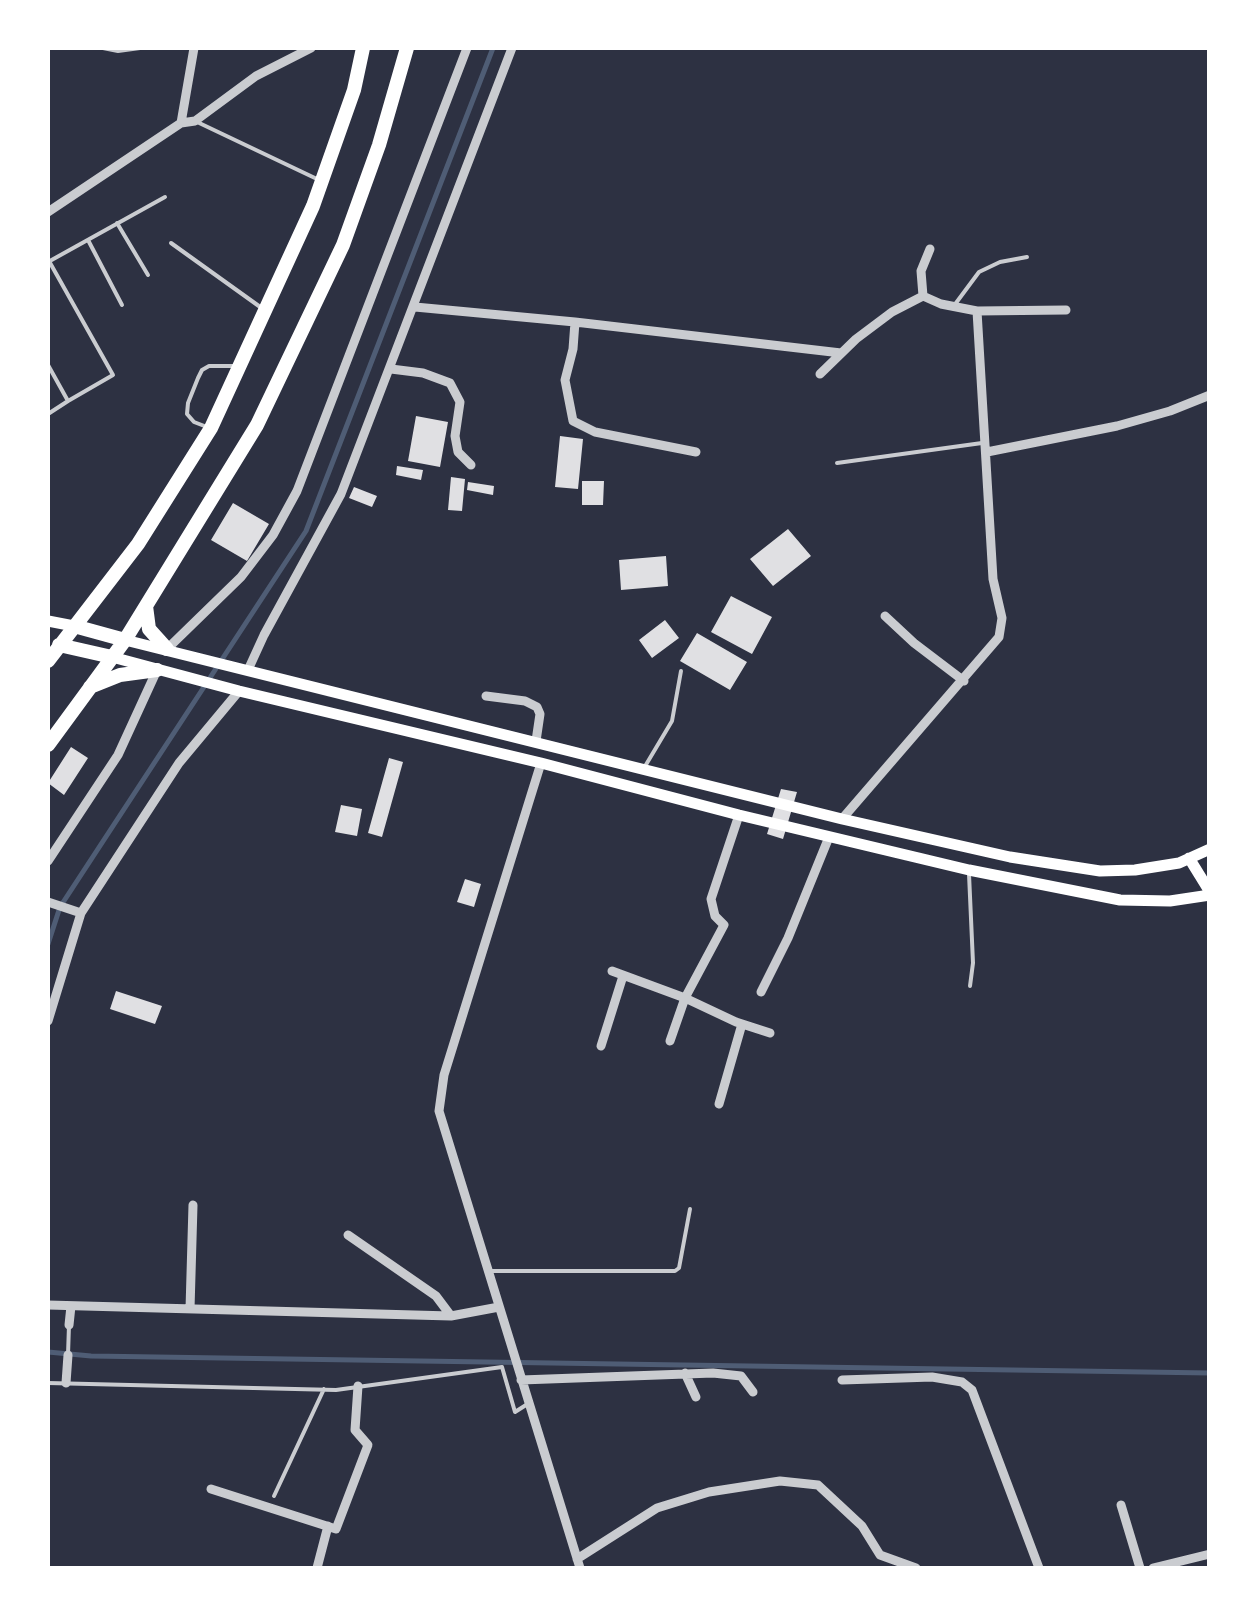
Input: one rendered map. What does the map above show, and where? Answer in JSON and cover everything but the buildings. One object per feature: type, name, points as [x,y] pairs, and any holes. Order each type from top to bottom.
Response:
[{"type":"highway","points":[[48,661],[53,644],[74,626],[138,544],[211,428],[267,312],[322,182],[354,90],[363,48]]},
{"type":"highway","points":[[48,745],[125,640],[258,425],[343,245],[379,145],[407,48]]},
{"type":"highway","points":[[146,606],[149,628],[167,649]]},
{"type":"highway","points":[[74,626],[125,640]]},
{"type":"highway","points":[[53,644],[112,657]]},
{"type":"highway","points":[[90,687],[120,675],[157,670]]},
{"type":"main road","points":[[48,621],[74,626]]},
{"type":"main road","points":[[125,640],[842,819],[1010,857],[1100,871],[1140,870],[1210,849]]},
{"type":"main road","points":[[112,657],[740,816],[969,870],[1120,900],[1170,901],[1210,893],[1189,858]]},
{"type":"main road","points":[[541,743],[541,763]]},
{"type":"street","points":[[181,123],[194,48]]},
{"type":"street","points":[[48,212],[181,123],[196,121],[256,76],[311,48]]},
{"type":"street","points":[[167,649],[240,576],[272,535],[297,491],[467,48]]},
{"type":"street","points":[[248,670],[342,494],[512,48]]},
{"type":"street","points":[[923,296],[921,271],[930,249]]},
{"type":"street","points":[[820,374],[892,312],[923,296],[977,311],[1066,310]]},
{"type":"street","points":[[415,307],[841,353]]},
{"type":"street","points":[[842,819],[998,637],[1002,618],[993,579],[977,311]]},
{"type":"street","points":[[575,322],[573,349],[564,380],[573,421],[595,432],[696,452]]},
{"type":"street","points":[[391,369],[423,373],[450,383],[460,402],[454,436],[458,452],[470,465]]},
{"type":"street","points":[[987,447],[1118,426],[1170,412],[1210,394]]},
{"type":"street","points":[[886,616],[964,681]]},
{"type":"street","points":[[48,861],[118,755],[157,670]]},
{"type":"street","points":[[48,1021],[80,913],[180,763],[239,691]]},
{"type":"street","points":[[486,696],[525,701],[537,707],[541,743]]},
{"type":"street","points":[[541,763],[444,1075],[439,1111],[579,1564],[657,1508],[709,1492],[780,1481],[818,1486],[862,1526],[880,1555],[916,1568]]},
{"type":"street","points":[[670,1042],[685,998],[724,924],[715,916],[711,899],[740,816]]},
{"type":"street","points":[[761,992],[788,938],[828,837]]},
{"type":"street","points":[[48,902],[80,913]]},
{"type":"street","points":[[612,971],[770,1033]]},
{"type":"street","points":[[600,1046],[624,976]]},
{"type":"street","points":[[719,1104],[742,1024]]},
{"type":"street","points":[[190,1308],[194,1206]]},
{"type":"street","points":[[348,1235],[436,1296],[451,1316]]},
{"type":"street","points":[[48,1306],[451,1316],[499,1307]]},
{"type":"street","points":[[69,1325],[71,1306]]},
{"type":"street","points":[[66,1383],[68,1355]]},
{"type":"street","points":[[521,1380],[685,1372],[741,1376],[753,1392]]},
{"type":"street","points":[[685,1372],[696,1397]]},
{"type":"street","points":[[842,1380],[932,1377],[962,1382],[972,1390],[1039,1568]]},
{"type":"street","points":[[211,1488],[336,1529],[368,1446],[356,1430],[358,1386]]},
{"type":"street","points":[[1121,1505],[1140,1568]]},
{"type":"street","points":[[317,1568],[328,1526]]},
{"type":"street","points":[[1154,1568],[1210,1554]]},
{"type":"lane","points":[[103,48],[140,48]]},
{"type":"lane","points":[[196,121],[322,182]]},
{"type":"lane","points":[[48,414],[113,375],[48,261],[165,197]]},
{"type":"lane","points":[[117,223],[148,274]]},
{"type":"lane","points":[[88,240],[122,305]]},
{"type":"lane","points":[[171,243],[267,312]]},
{"type":"lane","points":[[953,307],[979,272],[1000,262],[1027,257]]},
{"type":"lane","points":[[48,365],[68,401]]},
{"type":"lane","points":[[211,428],[194,422],[187,414],[198,378],[209,366],[242,366]]},
{"type":"lane","points":[[837,464],[987,447]]},
{"type":"lane","points":[[644,768],[672,721],[681,671]]},
{"type":"lane","points":[[969,870],[973,963],[970,986]]},
{"type":"lane","points":[[488,1270],[675,1271],[680,1268],[690,1209]]},
{"type":"lane","points":[[68,1355],[69,1325]]},
{"type":"lane","points":[[48,1383],[324,1390],[502,1368],[515,1412],[529,1403]]},
{"type":"lane","points":[[274,1496],[324,1390]]},
{"type":"waterway","points":[[48,944],[60,907],[306,531],[493,48]]},
{"type":"waterway","points":[[48,1352],[91,1356],[1210,1373]]}]
